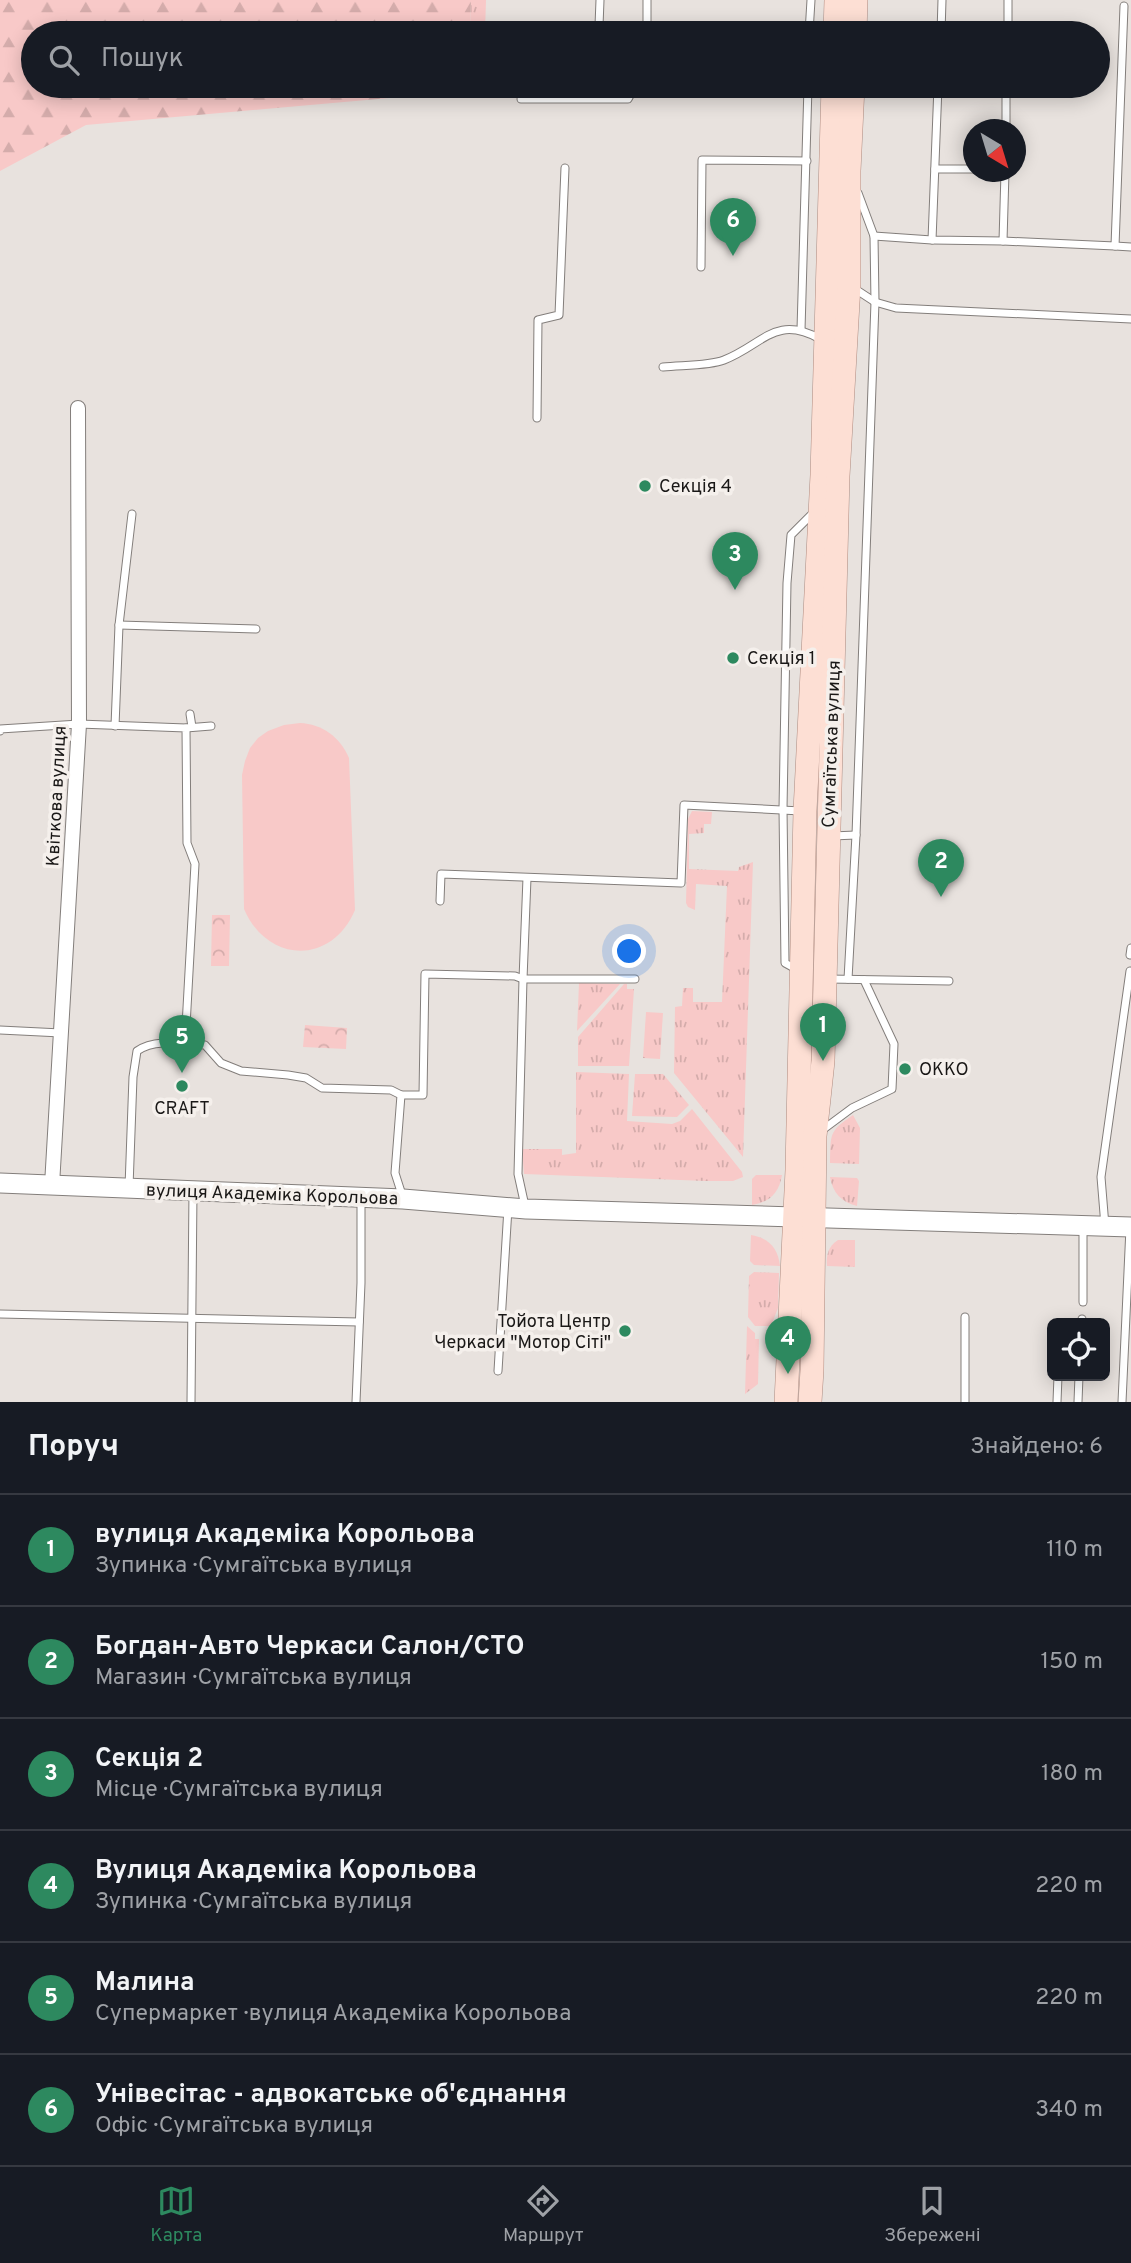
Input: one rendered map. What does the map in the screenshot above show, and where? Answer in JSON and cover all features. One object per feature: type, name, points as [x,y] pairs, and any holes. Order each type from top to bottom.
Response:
[{"type":"main road","points":[[835,21],[836,0]]},
{"type":"main road","points":[[855,21],[856,0]]},
{"type":"main road","name":"Сумгаїтська вулиця","points":[[786,1402],[822,1061],[828,836],[831,423],[824,342],[833,98]]},
{"type":"main road","name":"Сумгаїтська вулиця","points":[[810,1402],[812,1370],[804,1217],[794,810],[820,506],[849,285],[852,98]]},
{"type":"street","name":"Квіткова вулиця","points":[[52,1185],[79,724],[78,408]]},
{"type":"street","name":"вулиця Академіка Корольова","points":[[0,1183],[403,1199],[517,1208],[1130,1227]]},
{"type":"lane","points":[[598,21],[600,0]]},
{"type":"lane","points":[[647,0],[647,21]]},
{"type":"lane","points":[[810,21],[811,0]]},
{"type":"lane","points":[[941,21],[942,0]]},
{"type":"lane","points":[[1008,0],[1008,21]]},
{"type":"lane","points":[[1115,246],[1127,35],[1125,6]]},
{"type":"lane","points":[[521,99],[629,98]]},
{"type":"lane","points":[[801,330],[808,98]]},
{"type":"lane","points":[[932,240],[938,98]]},
{"type":"lane","points":[[1006,98],[1006,119]]},
{"type":"lane","points":[[701,267],[702,160],[807,161]]},
{"type":"lane","points":[[537,418],[538,320],[559,315],[565,168]]},
{"type":"lane","points":[[935,169],[963,169]]},
{"type":"lane","points":[[848,979],[856,835],[875,302],[874,236],[849,171]]},
{"type":"lane","points":[[1003,242],[1005,182]]},
{"type":"lane","points":[[874,236],[1131,247]]},
{"type":"lane","points":[[849,285],[875,302],[895,308],[1131,319]]},
{"type":"lane","points":[[663,367],[723,361],[780,330],[801,330],[824,342]]},
{"type":"lane","points":[[115,726],[119,625],[132,514]]},
{"type":"lane","points":[[119,625],[256,629]]},
{"type":"lane","points":[[185,1044],[195,864],[187,843],[191,714]]},
{"type":"lane","points":[[0,729],[79,724],[189,728],[211,726]]},
{"type":"lane","points":[[440,901],[441,874],[681,883],[684,805],[794,810]]},
{"type":"lane","points":[[828,836],[856,835]]},
{"type":"lane","points":[[498,1371],[519,1174],[527,878]]},
{"type":"lane","points":[[1130,955],[1131,948]]},
{"type":"lane","points":[[1105,1226],[1101,1177],[1129,971]]},
{"type":"lane","points":[[129,1189],[133,1077],[137,1051],[150,1044],[205,1045],[221,1063],[241,1071],[288,1074],[306,1078],[322,1088],[391,1090],[401,1095],[423,1095],[425,974],[515,976],[523,979],[635,979]]},
{"type":"lane","points":[[824,979],[949,981]]},
{"type":"lane","points":[[815,1136],[852,1108],[892,1089],[894,1044],[864,980]]},
{"type":"lane","points":[[0,1030],[62,1033]]},
{"type":"lane","points":[[401,1095],[395,1173],[403,1199]]},
{"type":"lane","points":[[191,1402],[193,1191]]},
{"type":"lane","points":[[356,1402],[361,1197]]},
{"type":"lane","points":[[1083,1226],[1083,1302]]},
{"type":"lane","points":[[1122,1402],[1127,1342],[1130,1227]]},
{"type":"lane","points":[[0,1314],[359,1322]]},
{"type":"lane","points":[[965,1317],[965,1402]]},
{"type":"lane","points":[[1057,1402],[1058,1381]]},
{"type":"lane","points":[[1077,1402],[1079,1381]]},
{"type":"green space","points":[[0,0],[471,0],[470,21],[21,21],[21,98],[389,98],[86,125],[0,171]]},
{"type":"green space","points":[[471,0],[486,0],[485,21],[470,21]]},
{"type":"green space","points":[[300,723],[316,726],[329,733],[341,744],[349,758],[355,910],[344,928],[331,941],[315,949],[299,951],[283,948],[268,940],[254,927],[244,909],[242,775],[250,748],[258,738],[284,725]]},
{"type":"green space","points":[[692,811],[712,812],[711,824],[704,824],[704,833],[689,834],[689,869],[738,871],[739,867],[753,862],[743,1157],[674,1073],[675,1007],[682,1006],[683,988],[693,988],[693,1002],[722,1002],[727,886],[696,884],[695,910],[686,903],[688,819]]},
{"type":"green space","points":[[212,915],[230,915],[229,966],[211,966]]},
{"type":"green space","points":[[579,983],[620,984],[577,1031]]},
{"type":"green space","points":[[624,984],[627,984],[627,989],[634,989],[629,1066],[578,1066],[578,1037]]},
{"type":"green space","points":[[646,1012],[663,1013],[660,1059],[643,1058]]},
{"type":"green space","points":[[305,1025],[347,1028],[346,1049],[303,1047]]},
{"type":"green space","points":[[576,1072],[629,1074],[627,1121],[672,1124],[680,1121],[692,1109],[742,1172],[743,1177],[733,1181],[706,1181],[524,1174],[522,1149],[562,1149],[562,1155],[576,1153]]},
{"type":"green space","points":[[635,1074],[663,1074],[689,1105],[677,1117],[632,1116]]},
{"type":"green space","points":[[853,1115],[860,1128],[859,1164],[830,1163],[832,1134]]},
{"type":"green space","points":[[756,1175],[782,1175],[773,1196],[752,1205],[752,1179]]},
{"type":"green space","points":[[830,1177],[857,1178],[857,1206],[839,1196]]},
{"type":"green space","points":[[751,1235],[772,1245],[780,1266],[754,1265],[750,1261]]},
{"type":"green space","points":[[838,1240],[855,1240],[855,1267],[827,1266],[828,1252]]},
{"type":"green space","points":[[754,1272],[779,1273],[778,1308],[771,1326],[755,1326],[748,1317],[749,1276]]},
{"type":"green space","points":[[747,1326],[755,1333],[755,1339],[759,1339],[758,1384],[745,1394]]},
{"type":"place","name":"Унівесітас - адвокатське об'єднання","points":[[733,256]]},
{"type":"place","name":"Секція 4","points":[[645,486]]},
{"type":"place","name":"Секція 2","points":[[735,590]]},
{"type":"place","name":"Секція 1","points":[[733,658]]},
{"type":"place","name":"Богдан-Авто Черкаси Салон/СТО","points":[[941,897]]},
{"type":"place","name":"вулиця Академіка Корольова","points":[[823,1061]]},
{"type":"place","name":"ОККО","points":[[905,1069]]},
{"type":"place","name":"Малина","points":[[182,1073]]},
{"type":"place","name":"CRAFT","points":[[182,1086]]},
{"type":"place","name":"Тойота Центр Черкаси \"Мотор Сіті\"","points":[[625,1331]]},
{"type":"place","name":"Вулиця Академіка Корольова","points":[[788,1374]]}]
